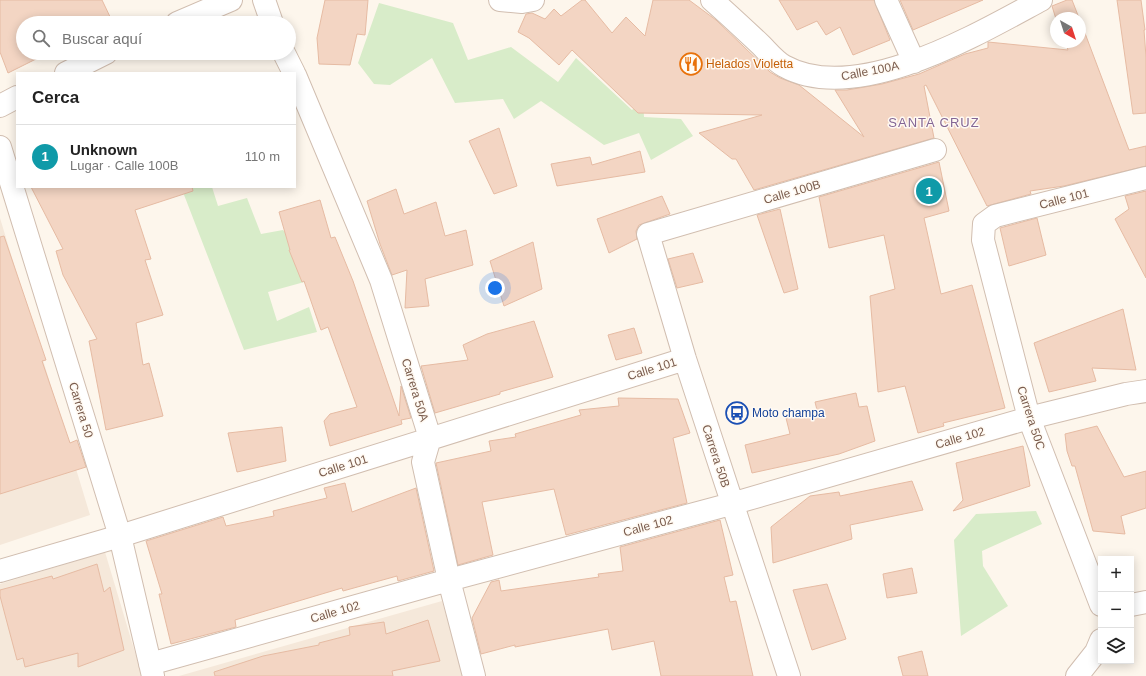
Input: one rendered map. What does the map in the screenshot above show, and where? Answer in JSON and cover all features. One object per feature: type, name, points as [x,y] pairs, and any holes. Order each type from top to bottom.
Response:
[{"type":"street","points":[[193,16],[231,0]]},
{"type":"street","points":[[264,0],[270,16]]},
{"type":"street","points":[[500,0],[522,2],[533,0]]},
{"type":"street","name":"Calle 100A","points":[[712,0],[782,65],[802,74],[827,78],[850,77],[914,62],[948,48],[1041,0]]},
{"type":"street","points":[[886,0],[914,62]]},
{"type":"street","points":[[68,72],[92,60]]},
{"type":"street","points":[[288,60],[294,72]]},
{"type":"street","name":"Carrera 50A","points":[[296,76],[381,280],[430,438],[423,462],[449,580],[474,676]]},
{"type":"street","points":[[0,106],[16,98]]},
{"type":"street","name":"Carrera 50","points":[[0,147],[120,536],[152,670]]},
{"type":"street","name":"Calle 100B","points":[[648,234],[935,150]]},
{"type":"street","name":"Calle 101","points":[[984,224],[995,216],[1146,178]]},
{"type":"street","name":"Carrera 50C","points":[[984,224],[983,240],[1029,418],[1098,597]]},
{"type":"street","name":"Carrera 50B","points":[[648,234],[685,359],[731,504],[789,676]]},
{"type":"street","name":"Calle 101","points":[[0,571],[120,536],[685,359]]},
{"type":"street","name":"Calle 102","points":[[152,670],[449,580],[731,504],[1029,418],[1126,394],[1146,391]]},
{"type":"street","points":[[1134,604],[1146,602]]},
{"type":"street","points":[[1077,676],[1098,647]]},
{"type":"shaded area","points":[[0,218],[90,515],[0,545]]},
{"type":"shaded area","points":[[105,552],[142,676],[0,676],[0,584]]},
{"type":"shaded area","points":[[442,601],[463,676],[179,676]]},
{"type":"green space","points":[[379,3],[453,23],[468,60],[511,47],[558,82],[576,58],[632,110],[643,100],[644,117],[681,119],[693,136],[651,160],[639,133],[604,145],[541,101],[514,119],[503,99],[455,103],[432,58],[390,85],[374,84],[358,63]]},
{"type":"green space","points":[[181,188],[212,188],[218,206],[247,198],[261,234],[283,230],[300,249],[308,281],[268,292],[277,321],[309,307],[317,332],[244,350]]},
{"type":"green space","points":[[1036,511],[1042,524],[982,551],[983,566],[1008,606],[961,636],[954,540],[976,514]]},
{"type":"building","points":[[0,0],[102,0],[110,16],[16,16],[16,60],[34,60],[8,73],[0,52]]},
{"type":"building","points":[[325,0],[368,0],[365,35],[357,34],[350,65],[319,64],[317,38]]},
{"type":"building","points":[[582,0],[585,0],[612,33],[626,17],[645,36],[653,0],[689,0],[716,20],[770,72],[780,78],[799,85],[864,137],[835,90],[847,90],[882,84],[919,74],[965,54],[988,48],[988,42],[1068,50],[1067,48],[1086,48],[1086,36],[1129,150],[1146,146],[1146,166],[1064,186],[1030,191],[1031,194],[987,206],[926,85],[924,86],[934,138],[754,190],[736,159],[732,159],[699,133],[762,115],[638,113],[572,50],[559,65],[529,38],[518,32],[526,14],[532,13],[545,19],[554,9],[561,16]]},
{"type":"building","points":[[779,0],[874,0],[890,40],[853,55],[840,27],[826,35],[817,21],[797,30]]},
{"type":"building","points":[[900,0],[983,0],[913,30]]},
{"type":"building","points":[[1067,0],[1072,0],[1077,12],[1054,12],[1052,6]]},
{"type":"building","points":[[1117,0],[1141,0],[1145,30],[1146,113],[1133,114]]},
{"type":"building","points":[[499,128],[517,186],[494,194],[469,141]]},
{"type":"building","points":[[640,151],[645,172],[557,186],[551,164],[590,157],[592,165]]},
{"type":"building","points":[[939,162],[949,211],[924,218],[941,294],[972,285],[1005,408],[943,423],[944,426],[918,433],[905,386],[878,392],[870,296],[895,289],[884,235],[829,248],[819,197]]},
{"type":"building","points":[[32,188],[192,188],[193,191],[135,210],[151,259],[145,260],[163,315],[136,323],[143,365],[149,363],[163,416],[106,430],[89,341],[97,339],[63,275],[56,251],[63,249]]},
{"type":"building","points":[[396,189],[404,214],[436,202],[445,236],[466,230],[473,265],[425,279],[429,306],[405,308],[407,270],[392,275],[380,244],[367,201]]},
{"type":"building","points":[[1146,191],[1146,278],[1115,219],[1129,209],[1125,196]]},
{"type":"building","points":[[662,196],[670,214],[639,225],[636,231],[637,239],[609,253],[597,219]]},
{"type":"building","points":[[320,200],[331,238],[335,237],[353,281],[399,416],[401,386],[411,418],[401,420],[402,424],[330,446],[324,421],[330,414],[357,407],[328,327],[321,330],[304,281],[302,282],[289,250],[279,212]]},
{"type":"building","points":[[780,209],[798,289],[784,293],[757,215]]},
{"type":"building","points":[[1037,218],[1046,255],[1009,266],[1000,228]]},
{"type":"building","points":[[4,236],[46,360],[42,361],[70,443],[77,440],[86,467],[0,494],[0,237]]},
{"type":"building","points":[[533,242],[542,289],[504,306],[490,261]]},
{"type":"building","points":[[693,253],[703,282],[677,288],[668,259]]},
{"type":"building","points":[[1123,309],[1136,370],[1092,368],[1096,381],[1049,392],[1034,343]]},
{"type":"building","points":[[534,321],[553,377],[435,413],[421,366],[468,360],[463,345],[487,334]]},
{"type":"building","points":[[634,328],[642,353],[616,360],[608,335]]},
{"type":"building","points":[[856,393],[859,407],[867,406],[875,441],[839,454],[752,473],[745,445],[790,434],[786,418],[817,410],[815,402]]},
{"type":"building","points":[[618,398],[678,399],[690,433],[673,438],[687,503],[566,535],[554,489],[482,502],[493,555],[458,565],[436,463],[491,451],[489,441],[516,437],[515,434],[581,415],[579,410],[619,406]]},
{"type":"building","points":[[1097,426],[1124,477],[1146,471],[1146,508],[1121,516],[1125,534],[1093,531],[1075,466],[1072,466],[1067,451],[1065,434]]},
{"type":"building","points":[[282,427],[286,461],[237,472],[228,433]]},
{"type":"building","points":[[1023,446],[1030,486],[953,511],[963,500],[956,463]]},
{"type":"building","points":[[912,481],[923,510],[850,525],[852,539],[773,563],[771,527],[810,496],[839,492],[840,496]]},
{"type":"building","points":[[345,483],[352,512],[416,488],[434,571],[398,581],[397,576],[343,591],[342,588],[235,620],[236,627],[171,644],[159,594],[162,594],[146,541],[223,517],[226,526],[274,516],[273,511],[327,498],[324,488]]},
{"type":"building","points":[[720,520],[733,575],[724,577],[730,602],[736,601],[753,676],[661,676],[654,641],[612,650],[608,629],[515,647],[515,645],[481,654],[472,618],[491,582],[499,580],[501,591],[599,577],[598,574],[623,571],[620,547]]},
{"type":"building","points":[[97,564],[104,592],[110,587],[124,650],[78,667],[78,653],[25,667],[23,658],[17,660],[0,596],[0,590],[52,576],[53,579]]},
{"type":"building","points":[[912,568],[917,593],[887,598],[883,574]]},
{"type":"building","points":[[827,584],[846,639],[812,650],[793,590]]},
{"type":"building","points":[[428,620],[440,661],[392,671],[393,676],[215,676],[214,672],[263,656],[319,645],[319,643],[350,635],[349,627],[384,622],[386,634]]},
{"type":"building","points":[[922,651],[928,676],[903,676],[898,657]]},
{"type":"place","name":"Helados Violetta","points":[[691,64]]},
{"type":"place","name":"Unknown","points":[[929,191]]},
{"type":"place","name":"Moto champa","points":[[737,413]]},
{"type":"district","name":"SANTA CRUZ","points":[[934,122]]}]
